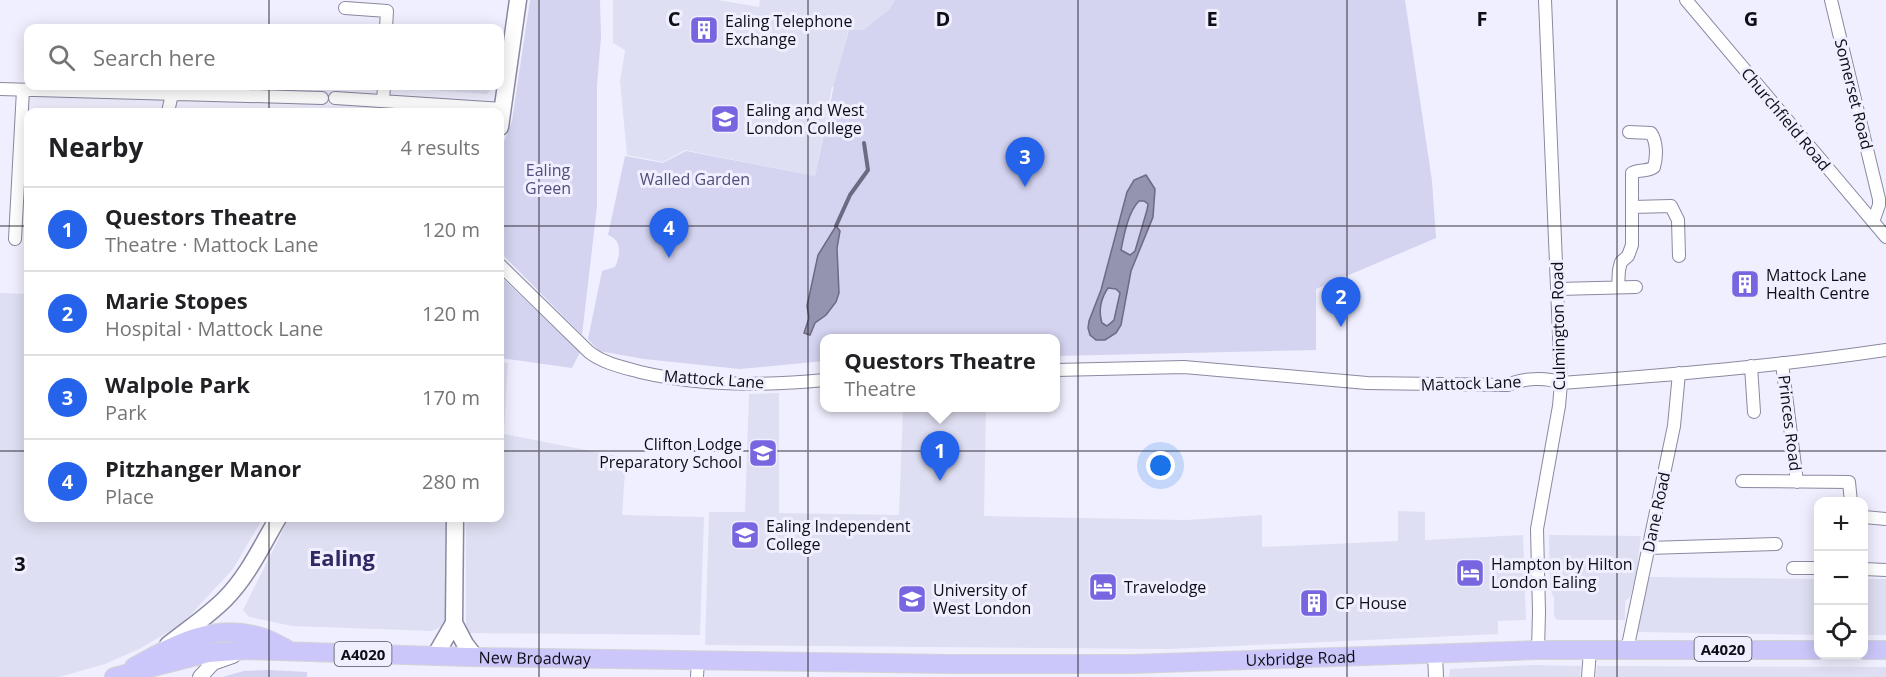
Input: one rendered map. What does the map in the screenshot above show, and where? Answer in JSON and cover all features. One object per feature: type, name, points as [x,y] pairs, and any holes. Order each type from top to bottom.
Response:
[{"type":"main road","points":[[503,108],[518,0]]},
{"type":"main road","points":[[248,650],[233,645],[225,639],[220,632],[220,611],[260,551],[276,522]]},
{"type":"main road","points":[[455,522],[454,623],[465,644],[476,657]]},
{"type":"main road","points":[[160,652],[231,592]]},
{"type":"main road","points":[[435,656],[454,623]]},
{"type":"main road","name":"New Broadway","points":[[220,632],[243,633],[264,638],[284,651]]},
{"type":"main road","name":"A4020","points":[[117,676],[160,652],[195,637],[220,632]]},
{"type":"main road","name":"New Broadway","points":[[185,659],[208,653],[248,650],[476,657],[698,668],[781,662]]},
{"type":"main road","name":"Uxbridge Road","points":[[781,662],[1078,670],[1538,650],[1814,650]]},
{"type":"main road","points":[[1868,650],[1886,650]]},
{"type":"main road","name":"A4020","points":[[117,676],[185,659]]},
{"type":"street","name":"Culmington Road","points":[[1538,650],[1537,529],[1559,406],[1561,382],[1545,0]]},
{"type":"street","name":"Churchfield Road","points":[[1686,0],[1886,237]]},
{"type":"street","name":"Somerset Road","points":[[1831,0],[1879,199],[1873,222]]},
{"type":"street","points":[[345,8],[387,11],[386,24]]},
{"type":"street","points":[[0,89],[322,98]]},
{"type":"street","points":[[15,239],[23,90]]},
{"type":"street","points":[[383,101],[384,90]]},
{"type":"street","points":[[169,108],[172,94]]},
{"type":"street","points":[[335,98],[476,108]]},
{"type":"street","points":[[1618,287],[1619,270],[1632,245],[1632,173],[1638,170],[1650,170],[1654,166],[1655,141],[1651,133],[1647,131],[1629,132]]},
{"type":"street","points":[[1632,207],[1671,206],[1678,220],[1678,255]]},
{"type":"street","name":"Mattock Lane","points":[[504,269],[589,352],[606,362],[653,375],[693,381],[749,384],[820,381]]},
{"type":"street","points":[[1558,289],[1636,287]]},
{"type":"street","name":"Mattock Lane","points":[[1060,370],[1184,367],[1367,384],[1508,385],[1516,381],[1552,379],[1561,382],[1679,373],[1886,350]]},
{"type":"street","name":"Princes Road","points":[[1782,363],[1797,482]]},
{"type":"street","points":[[1750,366],[1754,412]]},
{"type":"street","name":"Dane Road","points":[[1626,650],[1674,426],[1679,373]]},
{"type":"street","name":"Princes Road","points":[[1742,481],[1849,482],[1851,497]]},
{"type":"street","points":[[1868,517],[1886,519]]},
{"type":"street","points":[[1648,548],[1776,544]]},
{"type":"street","points":[[1793,568],[1814,568]]},
{"type":"street","points":[[1868,569],[1886,570]]},
{"type":"street","points":[[1588,677],[1590,650]]},
{"type":"street","points":[[160,652],[178,655],[185,659],[198,677],[213,663],[227,657],[246,653],[284,651]]},
{"type":"street","points":[[1435,654],[1436,677]]},
{"type":"shaded area","points":[[613,0],[718,0],[759,7],[760,0],[895,0],[889,10],[871,26],[864,30],[849,30],[848,32],[834,87],[832,87],[815,176],[685,150],[663,162],[627,155],[620,81],[625,50],[613,43]]},
{"type":"shaded area","points":[[429,90],[490,90],[486,94]]},
{"type":"shaded area","points":[[1146,175],[1155,189],[1153,217],[1131,271],[1121,325],[1116,333],[1105,340],[1096,340],[1090,335],[1089,321],[1101,290],[1127,192],[1134,180]],"holes":[[[1139,201],[1148,204],[1135,251],[1130,255],[1121,250],[1129,217]],[[1108,288],[1116,289],[1120,293],[1114,320],[1107,326],[1102,323],[1100,309]]]},
{"type":"shaded area","points":[[836,226],[840,231],[837,248],[839,293],[836,302],[826,315],[815,323],[810,335],[804,333],[809,318],[807,306],[818,255]]},
{"type":"shaded area","points":[[0,293],[24,294],[24,522],[261,522],[233,569],[182,624],[139,649],[105,664],[59,677],[0,677]]},
{"type":"shaded area","points":[[504,362],[508,363],[504,434]]},
{"type":"shaded area","points":[[779,393],[779,513],[899,515],[903,412],[986,412],[984,516],[1186,520],[1262,515],[1262,547],[1398,541],[1398,511],[1425,512],[1425,540],[1523,535],[1526,620],[1498,621],[1498,634],[1169,649],[705,645],[709,512],[745,512],[749,394]]},
{"type":"shaded area","points":[[504,434],[626,458],[622,515],[704,517],[700,635],[466,633],[466,522],[504,522]]},
{"type":"shaded area","points":[[287,522],[447,522],[445,625],[432,631],[292,626],[249,617],[243,610]]},
{"type":"shaded area","points":[[1549,535],[1641,536],[1636,576],[1630,597],[1625,601],[1625,620],[1557,620],[1554,616],[1554,598],[1550,588]]},
{"type":"shaded area","points":[[1648,577],[1814,579],[1814,635],[1638,632],[1634,628]]},
{"type":"shaded area","points":[[1868,579],[1886,579],[1886,635],[1868,635]]},
{"type":"shaded area","points":[[1532,665],[1581,666],[1580,677],[1449,677],[1450,669]]},
{"type":"shaded area","points":[[1597,666],[1886,667],[1886,677],[1596,677]]},
{"type":"green space","name":"Ealing Green","points":[[530,0],[600,0],[597,206],[582,335],[504,256],[504,142],[512,121]]},
{"type":"green space","name":"Walled Garden","points":[[895,0],[1405,0],[1432,181],[1436,238],[1316,289],[1316,350],[1060,356],[1060,334],[820,334],[820,361],[740,369],[644,359],[599,351],[588,339],[602,271],[615,267],[618,257],[618,244],[613,237],[608,235],[625,156],[663,163],[686,151],[815,176],[835,81],[849,30],[864,30],[889,10]]},
{"type":"green space","points":[[504,280],[580,352],[572,368],[504,359]]},
{"type":"green space","points":[[244,671],[307,672],[307,677],[222,677]]},
{"type":"waterway","points":[[836,226],[850,195],[868,170],[864,143]]},
{"type":"place","name":"Ealing Telephone Exchange","points":[[704,30]]},
{"type":"place","name":"Ealing and West London College","points":[[725,119]]},
{"type":"place","name":"Walpole Park","points":[[1025,187]]},
{"type":"place","name":"Pitzhanger Manor","points":[[669,258]]},
{"type":"place","name":"Mattock Lane Health Centre","points":[[1745,284]]},
{"type":"place","name":"Marie Stopes","points":[[1341,327]]},
{"type":"place","name":"Clifton Lodge Preparatory School","points":[[763,453]]},
{"type":"place","name":"Questors Theatre","points":[[940,481]]},
{"type":"place","name":"Ealing Independent College","points":[[745,535]]},
{"type":"place","name":"Hampton by Hilton London Ealing","points":[[1470,573]]},
{"type":"place","name":"Travelodge","points":[[1103,587]]},
{"type":"place","name":"University of West London","points":[[912,599]]},
{"type":"place","name":"CP House","points":[[1314,603]]},
{"type":"district","name":"Ealing","points":[[342,557]]}]
